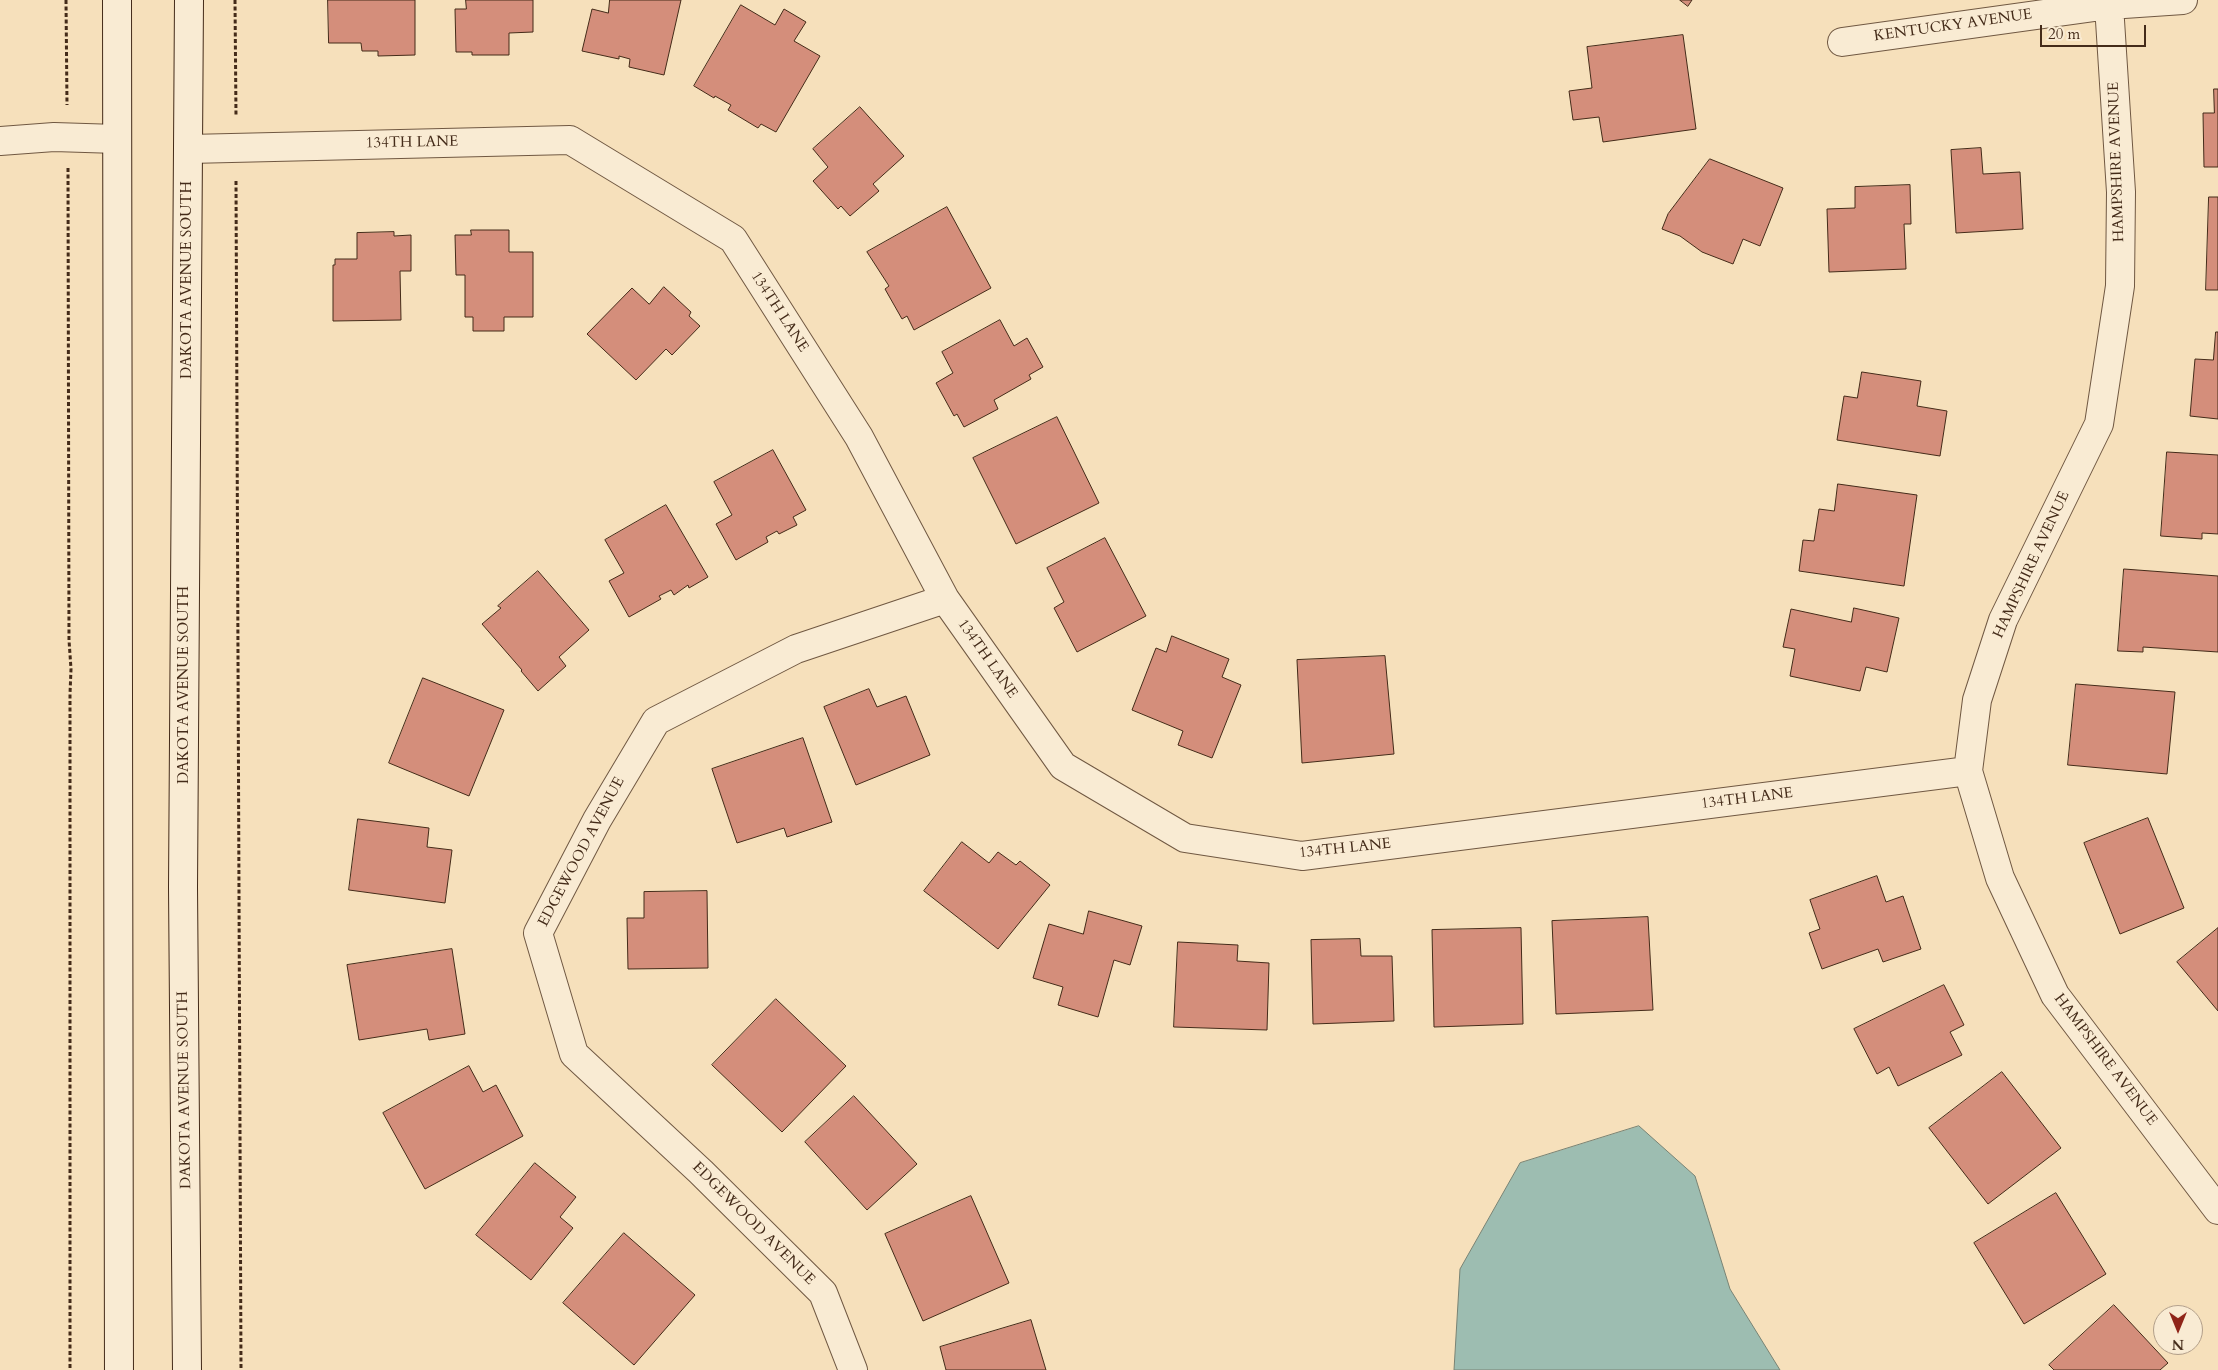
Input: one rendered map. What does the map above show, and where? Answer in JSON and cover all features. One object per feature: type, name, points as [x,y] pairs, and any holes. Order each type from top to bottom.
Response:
[{"type":"street","points":[[116,0],[120,1370]]},
{"type":"street","name":"DAKOTA AVENUE SOUTH","points":[[187,1370],[183,877],[189,0]]},
{"type":"street","name":"KENTUCKY AVENUE","points":[[1842,42],[2109,5],[2183,0]]},
{"type":"street","name":"HAMPSHIRE AVENUE","points":[[2109,5],[2121,192],[2120,286],[2099,424],[2003,620],[1977,700],[1968,771],[2000,878],[2055,995],[2218,1210]]},
{"type":"street","points":[[0,140],[117,139]]},
{"type":"street","name":"134TH LANE","points":[[189,149],[570,140],[733,239],[859,437],[945,599],[1062,766],[1185,838],[1302,856],[1968,771]]},
{"type":"street","name":"EDGEWOOD AVENUE","points":[[853,1370],[823,1293],[701,1172],[574,1054],[538,933],[597,820],[656,721],[796,649],[945,599]]},
{"type":"path","points":[[66,0],[69,640],[71,669],[70,1370]]},
{"type":"path","points":[[235,0],[240,1370]]},
{"type":"shaded area","points":[[1639,1126],[1695,1176],[1730,1289],[1780,1370],[1454,1370],[1460,1269],[1520,1163]]},
{"type":"building","points":[[328,0],[415,0],[415,55],[378,56],[378,51],[362,51],[361,43],[329,43]]},
{"type":"building","points":[[466,0],[533,0],[533,32],[509,33],[509,55],[472,55],[472,52],[456,52],[455,9],[466,9]]},
{"type":"building","points":[[610,0],[681,0],[664,75],[629,67],[630,59],[619,56],[619,59],[582,51],[592,9],[608,13]]},
{"type":"building","points":[[1680,0],[1692,0],[1688,6]]},
{"type":"building","points":[[741,5],[775,25],[784,9],[806,22],[794,41],[820,56],[776,132],[761,124],[758,128],[728,110],[731,105],[715,96],[714,98],[694,86]]},
{"type":"building","points":[[1683,35],[1696,129],[1603,142],[1599,117],[1573,120],[1569,91],[1592,88],[1587,47]]},
{"type":"building","points":[[2214,89],[2218,89],[2218,167],[2204,167],[2203,113],[2214,113]]},
{"type":"building","points":[[860,107],[904,156],[873,184],[879,191],[850,216],[841,206],[838,209],[813,181],[828,167],[813,149]]},
{"type":"building","points":[[1981,148],[1983,174],[2020,172],[2023,229],[1956,233],[1951,150]]},
{"type":"building","points":[[1710,159],[1783,188],[1760,246],[1743,239],[1733,264],[1702,252],[1680,236],[1662,229],[1668,214]]},
{"type":"building","points":[[1910,185],[1911,224],[1904,224],[1906,269],[1829,272],[1827,209],[1855,208],[1855,187]]},
{"type":"building","points":[[2209,197],[2218,197],[2218,290],[2206,290]]},
{"type":"building","points":[[947,207],[991,288],[914,330],[907,316],[902,319],[885,289],[889,286],[867,252]]},
{"type":"building","points":[[471,230],[509,230],[509,252],[533,252],[533,317],[504,317],[504,331],[473,331],[473,317],[465,317],[465,275],[456,275],[455,235],[471,235]]},
{"type":"building","points":[[394,232],[394,236],[411,235],[411,271],[400,271],[401,320],[333,321],[333,265],[335,265],[335,259],[357,259],[357,233]]},
{"type":"building","points":[[664,287],[691,312],[689,316],[700,326],[672,355],[666,349],[636,380],[587,334],[632,288],[649,304]]},
{"type":"building","points":[[1000,320],[1014,346],[1027,338],[1043,367],[1029,375],[1031,379],[994,400],[998,409],[964,427],[957,414],[954,416],[936,383],[953,373],[942,352]]},
{"type":"building","points":[[2216,332],[2218,332],[2218,419],[2190,416],[2195,359],[2213,360]]},
{"type":"building","points":[[1862,372],[1921,381],[1917,406],[1947,411],[1940,456],[1837,440],[1844,396],[1857,398]]},
{"type":"building","points":[[1057,417],[1099,503],[1016,544],[973,458]]},
{"type":"building","points":[[773,450],[806,510],[793,517],[797,525],[779,534],[777,531],[766,537],[768,542],[736,560],[716,524],[732,515],[714,482]]},
{"type":"building","points":[[2167,452],[2218,455],[2218,534],[2202,533],[2202,539],[2161,536]]},
{"type":"building","points":[[1838,484],[1917,495],[1904,586],[1799,571],[1803,540],[1814,541],[1819,509],[1834,511]]},
{"type":"building","points":[[666,505],[708,577],[689,588],[688,585],[674,595],[671,590],[659,596],[661,599],[629,617],[609,581],[624,573],[605,540]]},
{"type":"building","points":[[1105,538],[1146,616],[1077,652],[1054,608],[1064,602],[1047,568]]},
{"type":"building","points":[[2124,569],[2218,576],[2218,652],[2143,647],[2143,652],[2118,651]]},
{"type":"building","points":[[538,571],[589,630],[559,657],[566,666],[538,691],[482,624],[501,608],[498,606]]},
{"type":"building","points":[[1854,608],[1899,618],[1887,672],[1866,667],[1860,691],[1790,676],[1795,649],[1783,647],[1791,609],[1851,622]]},
{"type":"building","points":[[1172,636],[1229,659],[1222,677],[1241,685],[1212,758],[1178,745],[1183,731],[1132,710],[1156,648],[1166,652]]},
{"type":"building","points":[[1385,656],[1394,754],[1302,763],[1297,660]]},
{"type":"building","points":[[423,678],[504,710],[469,796],[389,763]]},
{"type":"building","points":[[2076,684],[2175,692],[2167,774],[2068,765]]},
{"type":"building","points":[[869,689],[877,707],[906,696],[930,755],[856,785],[824,707]]},
{"type":"building","points":[[803,738],[832,822],[787,837],[784,828],[737,843],[712,769]]},
{"type":"building","points":[[2148,818],[2184,908],[2120,934],[2084,843]]},
{"type":"building","points":[[358,819],[429,828],[427,847],[452,850],[445,903],[349,890]]},
{"type":"building","points":[[962,842],[989,863],[998,852],[1016,865],[1020,861],[1050,885],[998,949],[924,891]]},
{"type":"building","points":[[1877,876],[1886,902],[1903,896],[1921,949],[1883,962],[1878,949],[1822,969],[1809,933],[1820,929],[1810,900]]},
{"type":"building","points":[[707,891],[708,968],[628,969],[627,918],[644,918],[644,892]]},
{"type":"building","points":[[1089,911],[1142,926],[1130,965],[1114,960],[1098,1017],[1058,1005],[1063,987],[1033,978],[1049,924],[1083,934]]},
{"type":"building","points":[[1648,917],[1653,1010],[1556,1014],[1552,921]]},
{"type":"building","points":[[1521,928],[1523,1024],[1434,1027],[1432,930]]},
{"type":"building","points":[[2218,928],[2218,1011],[2177,962]]},
{"type":"building","points":[[1360,939],[1361,956],[1392,956],[1394,1021],[1313,1024],[1311,940]]},
{"type":"building","points":[[1178,942],[1238,945],[1237,961],[1269,963],[1267,1030],[1174,1027]]},
{"type":"building","points":[[452,949],[465,1034],[429,1040],[427,1029],[359,1040],[347,965]]},
{"type":"building","points":[[1944,985],[1964,1025],[1950,1032],[1962,1055],[1898,1086],[1889,1067],[1877,1074],[1854,1029]]},
{"type":"building","points":[[776,999],[846,1066],[782,1132],[712,1065]]},
{"type":"building","points":[[469,1066],[483,1092],[496,1085],[523,1136],[425,1189],[383,1113]]},
{"type":"building","points":[[2002,1072],[2061,1148],[1988,1204],[1929,1128]]},
{"type":"building","points":[[854,1096],[917,1164],[867,1210],[805,1142]]},
{"type":"building","points":[[535,1163],[576,1197],[560,1217],[573,1228],[531,1280],[476,1235]]},
{"type":"building","points":[[2056,1193],[2106,1274],[2024,1324],[1974,1243]]},
{"type":"building","points":[[971,1196],[1009,1283],[923,1321],[885,1234]]},
{"type":"building","points":[[624,1233],[695,1295],[634,1365],[563,1303]]},
{"type":"building","points":[[2114,1305],[2153,1347],[2153,1355],[2161,1355],[2168,1363],[2160,1370],[2054,1370],[2049,1365]]},
{"type":"building","points":[[1031,1320],[1046,1370],[946,1370],[940,1347]]}]
